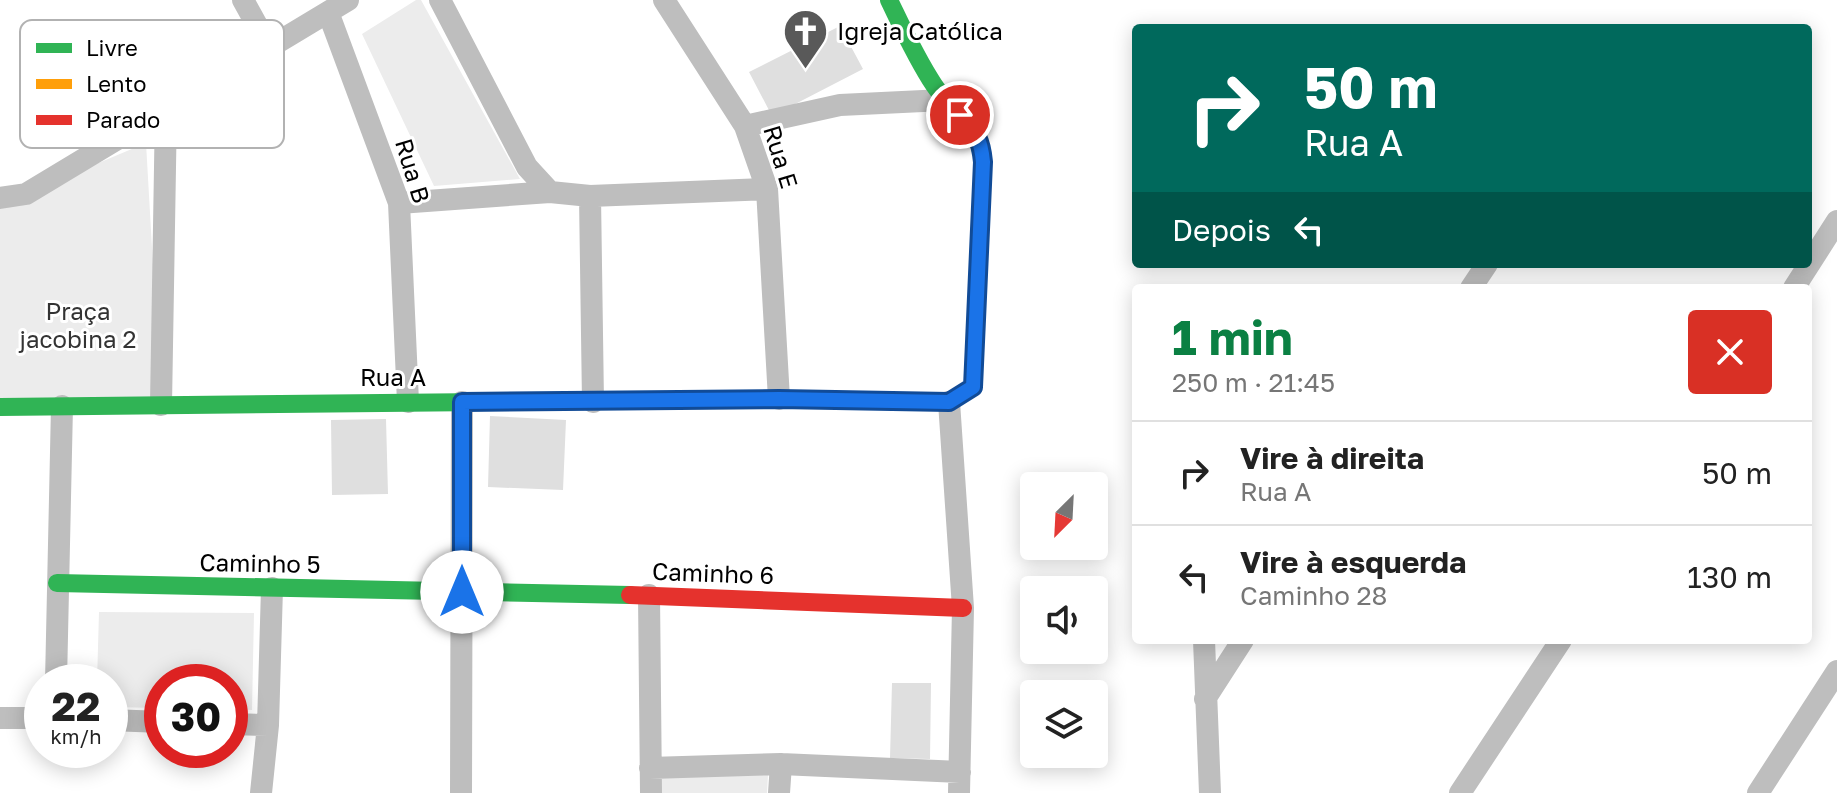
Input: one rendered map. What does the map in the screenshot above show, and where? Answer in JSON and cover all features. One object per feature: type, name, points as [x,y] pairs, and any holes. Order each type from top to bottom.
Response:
[{"type":"street","points":[[243,0],[254,20]]},
{"type":"street","points":[[440,0],[527,167],[550,192]]},
{"type":"street","name":"Rua E","points":[[664,0],[745,126],[767,189],[779,399]]},
{"type":"street","points":[[650,768],[781,764],[959,782],[963,608],[949,402],[973,387],[983,162],[981,140],[976,130],[944,100],[889,0]]},
{"type":"street","name":"Rua B","points":[[284,38],[338,6],[399,203],[408,402]]},
{"type":"street","points":[[745,126],[840,105],[944,100]]},
{"type":"street","name":"Rua B","points":[[0,198],[26,194],[101,148]]},
{"type":"street","points":[[161,405],[165,148]]},
{"type":"street","points":[[399,203],[550,192],[590,196],[767,189]]},
{"type":"street","points":[[590,196],[593,402]]},
{"type":"street","points":[[1812,259],[1827,234]]},
{"type":"street","name":"Rua A","points":[[0,407],[779,399],[949,402]]},
{"type":"street","points":[[461,793],[462,402]]},
{"type":"street","points":[[56,664],[62,406]]},
{"type":"street","name":"Caminho 5","points":[[57,583],[462,592]]},
{"type":"street","points":[[261,793],[268,725],[272,588]]},
{"type":"street","name":"Caminho 6","points":[[462,592],[649,595],[963,608]]},
{"type":"street","points":[[649,595],[651,793]]},
{"type":"street","points":[[1204,644],[1210,793]]},
{"type":"street","points":[[1205,699],[1240,644]]},
{"type":"street","points":[[1460,793],[1558,644]]},
{"type":"street","points":[[1758,793],[1837,671]]},
{"type":"street","points":[[0,718],[24,718]]},
{"type":"street","points":[[248,724],[268,725]]},
{"type":"street","points":[[779,793],[781,764]]},
{"type":"green space","points":[[416,0],[421,0],[520,179],[434,186],[362,34]]},
{"type":"green space","name":"Praça jacobina 2","points":[[134,148],[146,148],[161,405],[0,405],[0,196],[20,196]]},
{"type":"green space","points":[[99,612],[254,613],[252,710],[248,710],[248,664],[144,664],[144,708],[128,707],[128,664],[98,664]]},
{"type":"green space","points":[[768,775],[767,793],[652,793],[651,777]]},
{"type":"building","name":"Igreja Católica","points":[[840,26],[863,69],[772,116],[749,72]]},
{"type":"building","points":[[490,416],[566,420],[563,490],[488,487]]},
{"type":"building","points":[[386,419],[388,494],[332,495],[331,420]]},
{"type":"building","points":[[892,683],[931,683],[930,759],[890,758]]},
{"type":"traffic: fast","points":[[889,0],[927,75],[973,132],[981,151]]},
{"type":"traffic: fast","points":[[0,407],[766,399]]},
{"type":"traffic: fast","points":[[57,583],[630,595]]},
{"type":"traffic: slow","points":[[766,399],[949,402],[973,387],[981,151]]},
{"type":"traffic: jam","points":[[630,595],[963,608]]},
{"type":"place","name":"Igreja Católica","points":[[806,71]]},
{"type":"route","points":[[462,592],[462,402],[779,399],[949,402],[973,387],[983,162],[981,140],[976,130],[960,115]]}]
